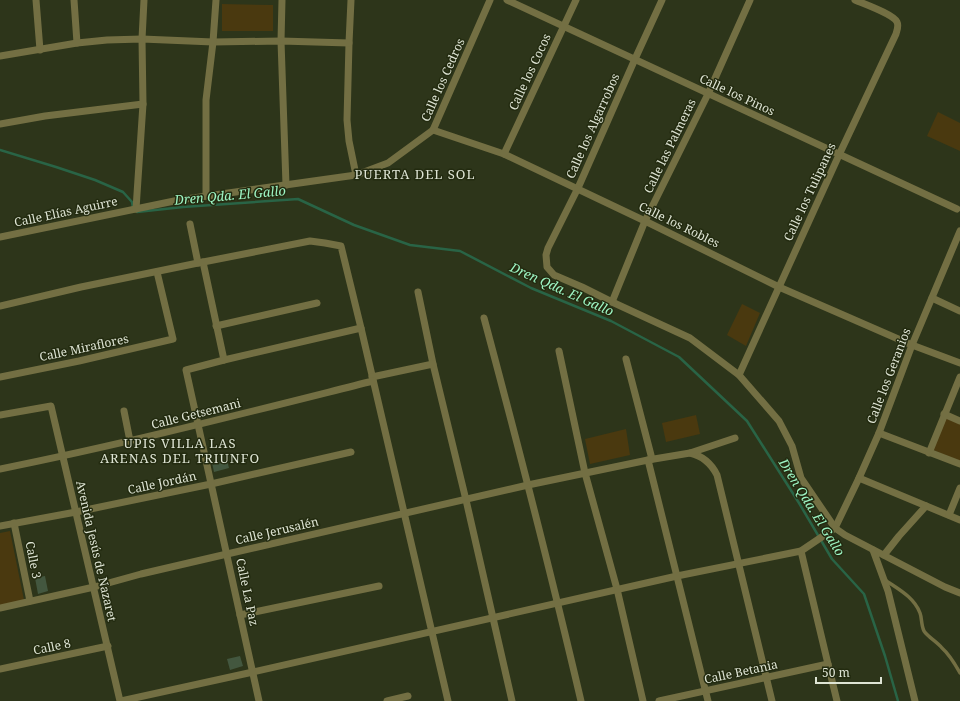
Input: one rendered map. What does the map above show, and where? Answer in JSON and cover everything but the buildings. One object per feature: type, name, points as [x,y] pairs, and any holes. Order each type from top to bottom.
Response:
[{"type":"street","points":[[36,0],[40,50]]},
{"type":"street","points":[[74,0],[77,43]]},
{"type":"street","points":[[136,209],[143,104],[142,39],[144,0]]},
{"type":"street","points":[[206,196],[206,100],[216,0]]},
{"type":"street","points":[[282,0],[281,41],[286,185]]},
{"type":"street","points":[[351,0],[347,120],[349,141],[356,174]]},
{"type":"street","name":"Calle los Cedros","points":[[206,196],[356,174],[388,163],[433,130],[490,0]]},
{"type":"street","name":"Calle los Pinos","points":[[507,0],[957,209]]},
{"type":"street","name":"Calle los Cocos","points":[[504,154],[576,0]]},
{"type":"street","name":"Calle los Algarrobos","points":[[612,302],[554,275],[547,267],[546,261],[548,248],[578,188],[662,0]]},
{"type":"street","name":"Calle las Palmeras","points":[[612,302],[645,220],[708,94],[750,0]]},
{"type":"street","name":"Calle los Tulipanes","points":[[739,375],[896,34],[898,23],[892,16],[855,0]]},
{"type":"street","points":[[0,56],[77,43],[107,40],[142,39],[212,42],[281,41],[349,43]]},
{"type":"street","points":[[0,124],[45,116],[143,104]]},
{"type":"street","name":"Calle los Robles","points":[[433,130],[504,154],[645,220],[779,287],[912,345],[960,363]]},
{"type":"street","name":"Calle Elías Aguirre","points":[[0,237],[179,200],[206,196]]},
{"type":"street","points":[[190,224],[201,262],[224,360],[361,328]]},
{"type":"street","name":"Calle los Geranios","points":[[835,528],[879,434],[912,345],[960,231]]},
{"type":"street","points":[[0,306],[81,287],[201,262],[310,242],[340,246],[361,328],[448,701]]},
{"type":"street","name":"Calle Miraflores","points":[[0,377],[79,361],[173,339],[157,272]]},
{"type":"street","points":[[418,292],[433,364],[512,701]]},
{"type":"street","points":[[932,298],[960,310]]},
{"type":"street","points":[[612,302],[690,338],[739,375],[779,421],[792,446],[801,478],[835,528],[873,550],[945,587],[960,593]]},
{"type":"street","points":[[216,326],[317,303]]},
{"type":"street","points":[[484,318],[558,603],[581,701]]},
{"type":"street","points":[[560,351],[585,473],[617,590],[643,701]]},
{"type":"street","name":"Calle La Paz","points":[[224,360],[186,370],[259,701]]},
{"type":"street","points":[[626,360],[708,701]]},
{"type":"street","name":"Calle Getsemani","points":[[0,469],[63,457],[199,425],[433,364]]},
{"type":"street","points":[[929,453],[960,378]]},
{"type":"street","name":"Avenida Jesús de Nazaret","points":[[0,415],[51,406],[121,701]]},
{"type":"street","points":[[124,411],[130,441]]},
{"type":"street","points":[[944,414],[960,421]]},
{"type":"street","points":[[879,434],[960,464]]},
{"type":"street","name":"Calle Jerusalén","points":[[0,608],[94,587],[141,574],[227,554],[585,473],[650,459],[690,453],[735,438]]},
{"type":"street","name":"Calle Jordán","points":[[0,526],[212,484],[351,452]]},
{"type":"street","points":[[690,453],[699,455],[707,461],[713,467],[717,475],[772,701]]},
{"type":"street","points":[[859,478],[960,520]]},
{"type":"street","points":[[950,515],[960,488]]},
{"type":"street","points":[[884,555],[926,506]]},
{"type":"street","name":"Calle 3","points":[[14,523],[30,601]]},
{"type":"street","points":[[121,701],[677,576],[800,551],[835,528]]},
{"type":"street","points":[[873,550],[888,591],[915,701]]},
{"type":"street","points":[[800,551],[836,701]]},
{"type":"street","points":[[240,615],[379,586]]},
{"type":"street","name":"Calle 8","points":[[0,669],[108,646]]},
{"type":"street","name":"Calle Betania","points":[[659,701],[828,664]]},
{"type":"street","points":[[387,701],[408,696]]},
{"type":"lane","points":[[884,579],[914,601],[921,614],[922,624],[925,631],[951,658],[960,673]]},
{"type":"shaded area","points":[[222,4],[273,5],[273,31],[222,31]]},
{"type":"shaded area","points":[[938,112],[960,123],[960,151],[927,136]]},
{"type":"shaded area","points":[[742,304],[760,313],[746,346],[727,335]]},
{"type":"shaded area","points":[[696,415],[700,434],[666,442],[662,423]]},
{"type":"shaded area","points":[[945,418],[960,424],[960,461],[933,450]]},
{"type":"shaded area","points":[[626,429],[630,455],[590,464],[585,439]]},
{"type":"shaded area","points":[[10,531],[24,600],[0,605],[0,533]]},
{"type":"waterway","name":"Dren Qda. El Gallo","points":[[0,150],[95,180],[123,192],[132,202],[133,208]]},
{"type":"waterway","name":"Dren Qda. El Gallo","points":[[137,212],[183,207],[298,199],[354,225],[410,245],[460,251],[531,288],[611,321],[679,357],[747,421],[799,503],[832,559],[864,594],[885,656],[898,701]]},
{"type":"district","name":"PUERTA DEL SOL","points":[[415,174]]},
{"type":"district","name":"UPIS VILLA LAS ARENAS DEL TRIUNFO","points":[[180,450]]}]
